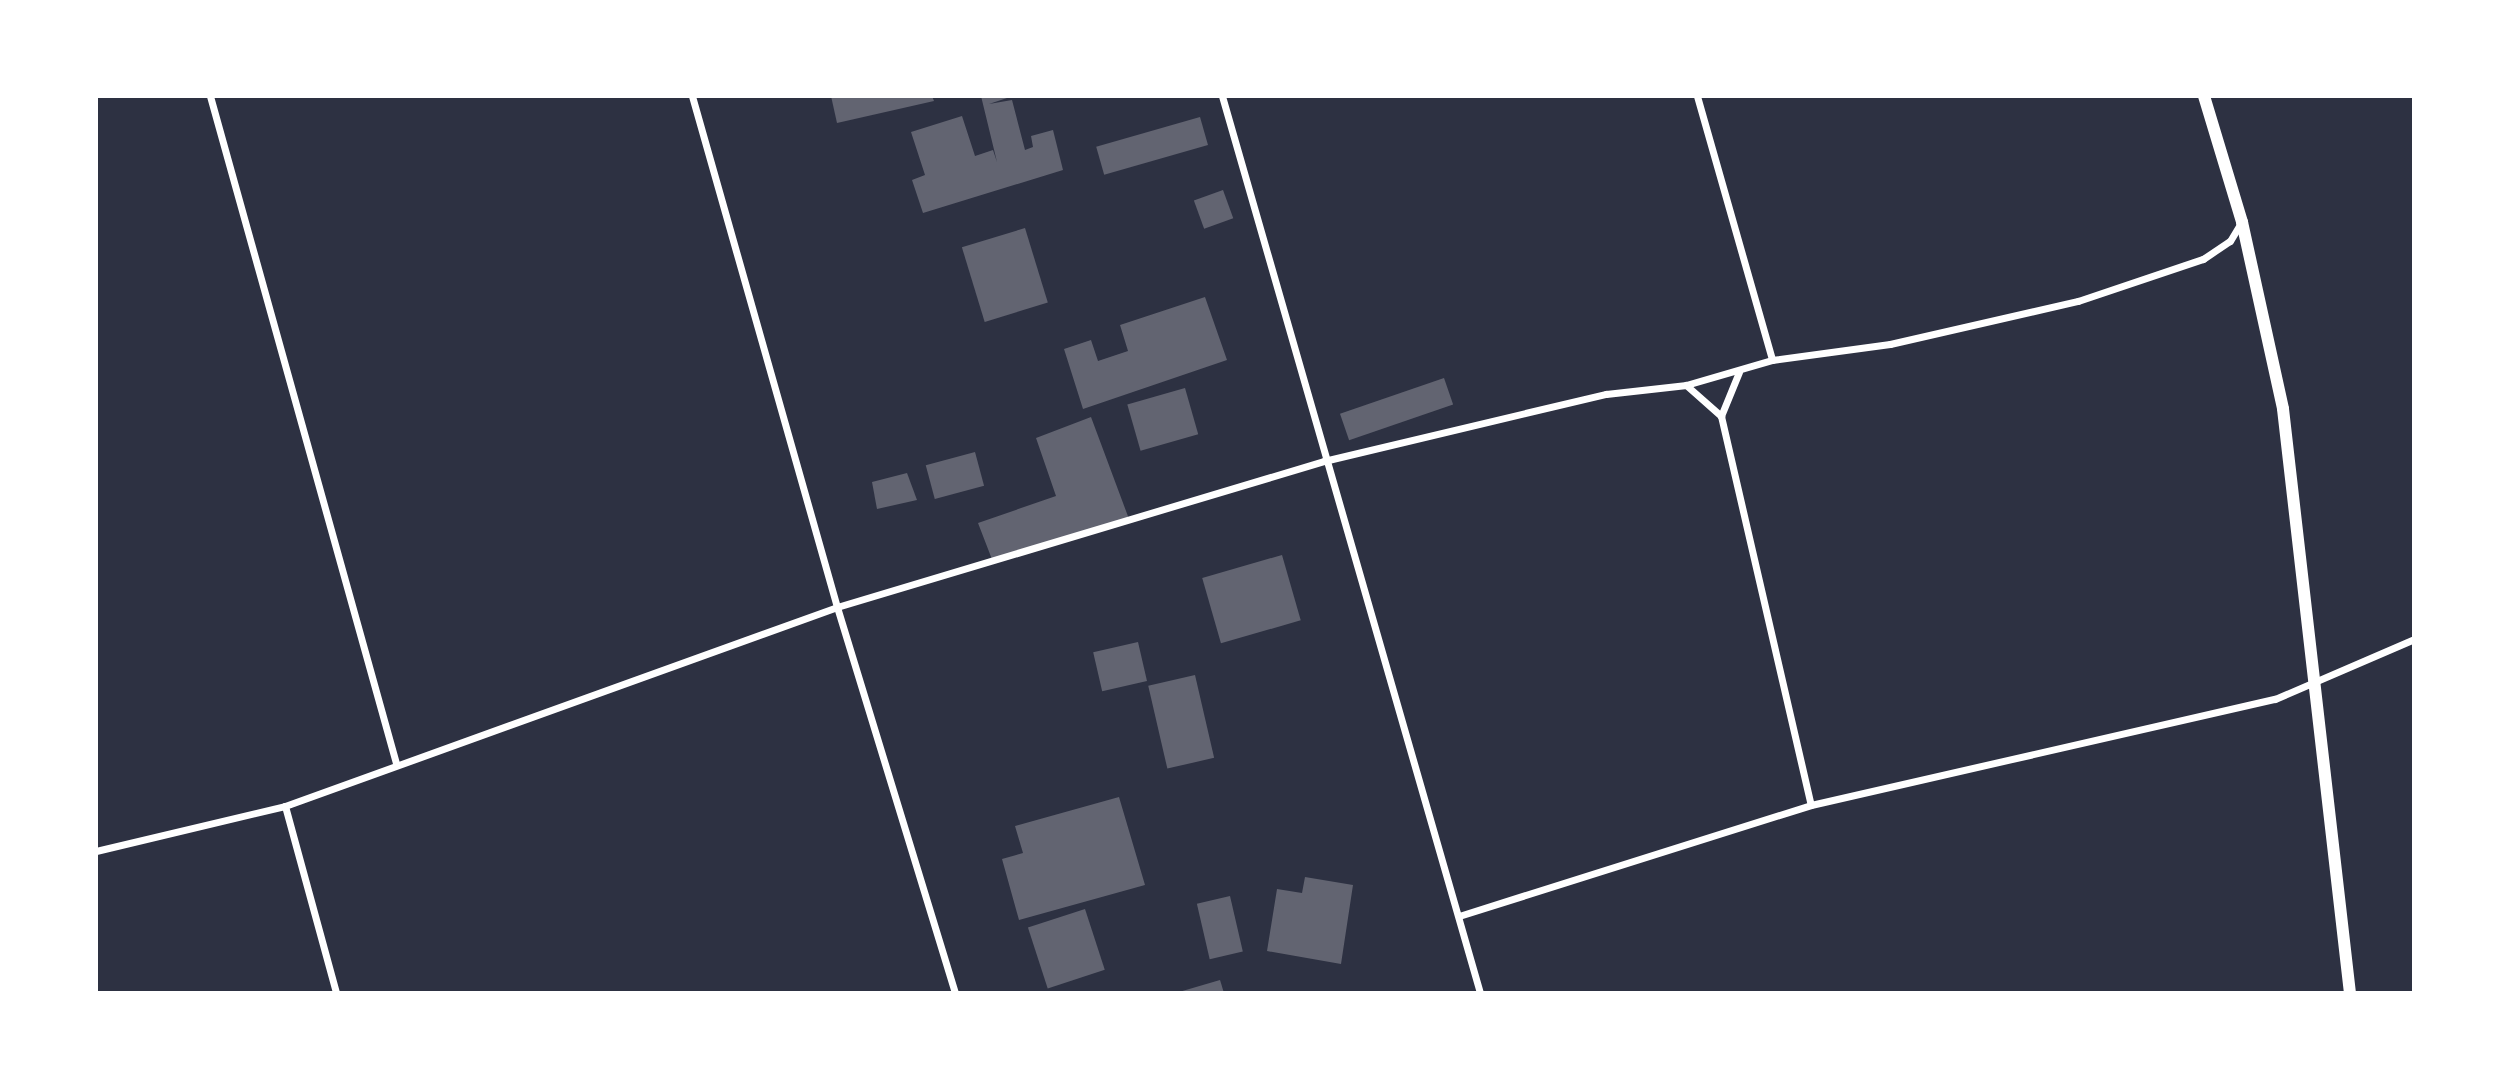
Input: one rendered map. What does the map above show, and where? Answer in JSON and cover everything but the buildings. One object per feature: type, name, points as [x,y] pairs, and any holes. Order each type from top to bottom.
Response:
[{"type":"street","points":[[210,96],[396,763]]},
{"type":"street","points":[[692,96],[837,607],[955,993]]},
{"type":"street","points":[[1222,96],[1324,461],[1480,993]]},
{"type":"street","points":[[1697,96],[1772,360]]},
{"type":"street","points":[[2204,96],[2242,222],[2284,409],[2318,677],[2323,784],[2350,993]]},
{"type":"street","points":[[96,851],[285,806],[396,763],[837,607],[1324,461],[1606,394],[1686,385],[1739,372],[1772,360],[1890,344],[2078,301],[2203,259],[2230,242],[2242,222]]},
{"type":"street","points":[[1739,372],[1721,416],[1811,805]]},
{"type":"street","points":[[1686,385],[1721,416]]},
{"type":"street","points":[[1459,916],[1811,805],[2203,719],[2275,699],[2318,677],[2414,639]]},
{"type":"street","points":[[285,806],[336,993]]}]
